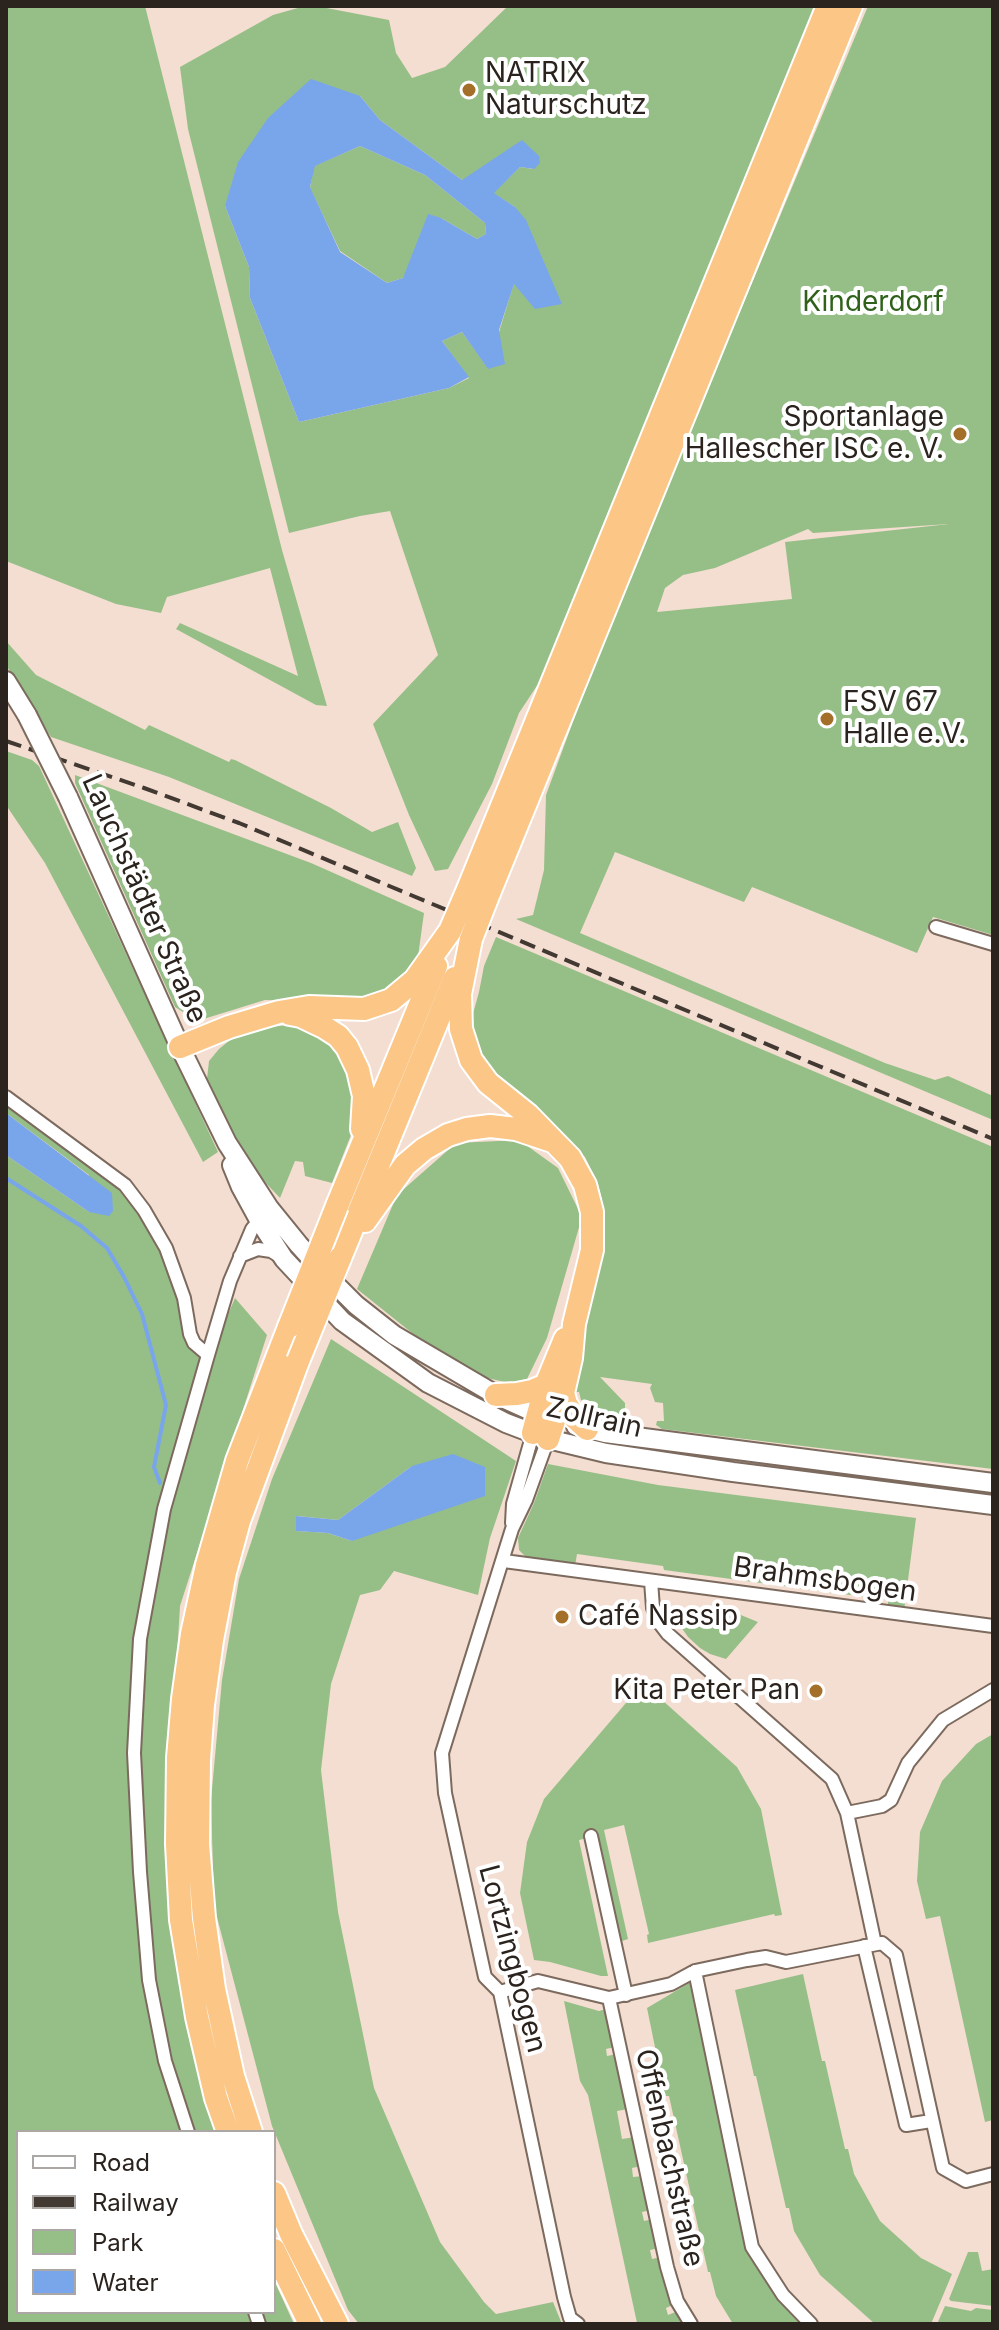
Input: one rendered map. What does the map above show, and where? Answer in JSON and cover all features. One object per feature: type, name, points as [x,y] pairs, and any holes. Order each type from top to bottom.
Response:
[{"type":"highway","points":[[479,890],[828,6]]},
{"type":"highway","points":[[227,2130],[216,2098],[197,2017],[181,1920],[177,1844],[178,1758],[190,1647],[207,1565],[237,1461],[337,1206],[460,935],[851,6]]},
{"type":"highway","points":[[180,1047],[229,1027],[279,1012],[309,1007],[364,1009],[391,1000],[460,935]]},
{"type":"highway","points":[[460,935],[461,1029],[471,1060],[488,1083],[528,1115],[570,1158],[585,1185],[592,1212],[592,1250],[574,1324],[560,1349],[555,1389],[543,1427]]},
{"type":"highway","points":[[250,2130],[233,2076],[212,1975],[198,1844],[199,1760],[212,1640],[239,1521],[298,1361],[351,1237],[460,935]]},
{"type":"highway","points":[[279,1012],[301,1016],[324,1027],[347,1047],[358,1070],[364,1096],[359,1154]]},
{"type":"highway","points":[[351,1237],[405,1165],[448,1135],[490,1126],[516,1129],[554,1142]]},
{"type":"highway","points":[[496,1395],[555,1389]]},
{"type":"highway","points":[[555,1389],[575,1418],[587,1429]]},
{"type":"highway","points":[[276,2198],[337,2324]]},
{"type":"highway","points":[[276,2254],[310,2324]]},
{"type":"main road","name":"Lauchstädter Straße","points":[[6,681],[27,715],[68,797],[180,1047],[227,1143],[232,1166],[264,1214]]},
{"type":"main road","name":"Zollrain","points":[[264,1214],[284,1259],[342,1321],[428,1383],[506,1423],[587,1429],[785,1458],[993,1483]]},
{"type":"main road","name":"Zollrain","points":[[264,1214],[299,1245],[356,1305],[394,1335],[496,1395],[543,1427],[606,1453],[993,1505]]},
{"type":"street","points":[[936,927],[993,944]]},
{"type":"street","points":[[6,1097],[125,1185],[166,1248],[184,1298],[190,1334],[194,1343],[208,1355]]},
{"type":"street","points":[[187,2130],[165,2061],[149,1980],[134,1753],[140,1639],[164,1509],[208,1355],[240,1256],[264,1214]]},
{"type":"street","points":[[240,1256],[258,1249],[271,1251],[284,1259]]},
{"type":"street","name":"Lortzingbogen","points":[[543,1427],[526,1500],[512,1529],[442,1753],[445,1793],[485,1977],[500,1992],[564,2297],[570,2318],[578,2324]]},
{"type":"street","points":[[504,1561],[651,1581],[653,1608],[668,1634],[832,1779],[847,1813],[906,2125],[931,2121]]},
{"type":"street","name":"Brahmsbogen","points":[[651,1581],[993,1626]]},
{"type":"street","points":[[847,1813],[882,1806],[891,1800],[908,1763],[943,1720],[993,1690]]},
{"type":"street","points":[[591,1836],[626,1995]]},
{"type":"street","points":[[500,1992],[538,1981],[609,1998],[671,1984],[695,1971],[766,1957],[786,1962],[882,1943],[896,1955],[943,2168],[966,2181],[992,2177]]},
{"type":"street","points":[[695,1971],[752,2247],[783,2295],[811,2324]]},
{"type":"street","name":"Offenbachstraße","points":[[609,1998],[667,2267],[677,2301],[691,2324]]},
{"type":"green space","points":[[6,6],[145,6],[282,550],[327,706],[316,705],[176,629],[180,623],[298,676],[270,568],[167,597],[161,613],[116,604],[6,561]]},
{"type":"green space","points":[[316,6],[389,20],[396,53],[412,78],[445,67],[508,6],[814,6],[790,74],[548,669],[519,713],[492,784],[448,869],[435,871],[373,724],[438,655],[390,511],[289,533],[188,129],[180,67],[273,15]],"holes":[[[360,96],[380,120],[462,180],[539,156],[533,169],[520,167],[493,193],[515,207],[514,283],[488,368],[462,332],[442,341],[469,378],[449,388],[299,422],[250,298],[249,267],[225,206]]]},
{"type":"green space","name":"Kinderdorf","points":[[868,6],[993,6],[993,935],[933,917],[917,953],[752,887],[744,902],[615,852],[580,933],[885,1063],[935,1080],[948,1076],[993,1096],[993,1120],[516,919],[533,915],[544,870],[546,795],[607,629]],"holes":[[[949,524],[785,542],[792,599],[657,612],[665,588],[683,575],[715,568],[808,529],[813,533]]]},
{"type":"green space","points":[[360,146],[425,175],[485,223],[486,234],[477,239],[441,218],[403,278],[387,283],[340,251],[310,188],[314,166]]},
{"type":"green space","points":[[6,641],[36,675],[145,730],[149,725],[229,762],[235,760],[372,832],[398,822],[416,868],[412,876],[169,777],[51,737],[6,665]]},
{"type":"green space","points":[[6,751],[32,760],[39,766],[218,1152],[203,1162],[45,863],[6,805]]},
{"type":"green space","points":[[75,775],[311,863],[424,913],[416,971],[392,993],[356,1003],[265,1000],[197,1021],[175,1007],[75,783]]},
{"type":"green space","points":[[496,937],[993,1147],[993,1469],[662,1429],[656,1425],[657,1421],[664,1421],[663,1403],[655,1402],[650,1388],[652,1384],[600,1377],[625,1403],[625,1416],[614,1422],[607,1412],[590,1411],[579,1392],[572,1392],[604,1246],[603,1205],[598,1184],[585,1157],[555,1127],[515,1100],[492,1077],[477,1048],[471,1021],[484,966]]},
{"type":"green space","points":[[291,1025],[322,1037],[346,1063],[355,1090],[351,1135],[332,1183],[305,1176],[303,1162],[295,1161],[280,1198],[234,1141],[207,1079],[209,1061],[235,1036],[256,1028]]},
{"type":"green space","points":[[6,1103],[112,1180],[141,1211],[160,1251],[204,1371],[235,1298],[267,1335],[180,1606],[165,1858],[192,2046],[216,2130],[16,2130],[16,2314],[276,2314],[276,2284],[294,2324],[6,2324],[6,1155],[89,1212],[89,1175],[6,1113]]},
{"type":"green space","points":[[519,1140],[558,1168],[582,1217],[547,1338],[527,1379],[509,1383],[483,1377],[432,1349],[357,1289],[397,1195],[456,1143]]},
{"type":"green space","points":[[331,1339],[516,1461],[490,1538],[478,1595],[394,1571],[380,1590],[360,1595],[331,1684],[321,1770],[338,1912],[374,2088],[440,2242],[496,2314],[553,2302],[562,2324],[359,2324],[348,2310],[272,2126],[214,1906],[211,1800],[222,1680],[239,1579],[272,1479]],"holes":[[[412,1466],[352,1541],[328,1533],[297,1531],[297,1516],[338,1520]]]},
{"type":"green space","points":[[548,1464],[658,1485],[916,1518],[904,1611],[888,1609],[888,1600],[664,1570],[663,1566],[577,1554],[575,1566],[529,1560],[519,1550],[518,1538]]},
{"type":"green space","points":[[706,1607],[726,1609],[758,1622],[726,1659],[700,1648],[681,1627],[687,1614]]},
{"type":"green space","points":[[643,1683],[737,1767],[761,1809],[782,1915],[774,1914],[648,1943],[649,1934],[624,1825],[604,1830],[628,1939],[619,1942],[595,1836],[579,1840],[608,1976],[534,1960],[520,1893],[527,1842],[544,1799]]},
{"type":"green space","points":[[993,1734],[993,2120],[985,2122],[940,1916],[926,1919],[917,1881],[920,1832],[942,1781],[976,1744]]},
{"type":"green space","points":[[803,1974],[822,2061],[825,2061],[845,2149],[848,2149],[854,2174],[880,2221],[921,2258],[952,2274],[931,2324],[875,2324],[820,2275],[794,2231],[735,1990]]},
{"type":"green space","points":[[696,1979],[752,2247],[811,2324],[733,2324],[716,2296],[708,2272],[647,2008]]},
{"type":"green space","points":[[564,2001],[599,2011],[606,2009],[615,2047],[606,2049],[607,2056],[617,2054],[628,2109],[617,2111],[622,2139],[635,2137],[641,2166],[632,2168],[633,2177],[643,2176],[651,2210],[642,2212],[644,2221],[653,2219],[660,2248],[650,2250],[652,2259],[661,2257],[675,2304],[666,2308],[668,2315],[678,2311],[686,2324],[637,2323],[588,2095],[580,2081]]},
{"type":"green space","points":[[968,2252],[978,2252],[982,2271],[993,2269],[993,2306],[949,2299]]},
{"type":"green space","points":[[945,2306],[971,2311],[976,2308],[993,2310],[993,2324],[937,2324]]},
{"type":"water","points":[[311,79],[360,96],[380,120],[462,180],[522,140],[539,156],[540,163],[534,169],[520,167],[494,193],[515,207],[526,220],[562,304],[535,309],[514,284],[499,330],[505,364],[488,369],[462,332],[442,341],[469,377],[449,388],[299,422],[250,298],[249,267],[225,206],[238,162],[268,118]],"holes":[[[360,146],[425,175],[485,223],[486,234],[477,239],[428,214],[403,278],[387,283],[340,252],[310,187],[315,166]]]},
{"type":"water","points":[[6,1113],[112,1193],[113,1211],[109,1216],[89,1212],[6,1155]]},
{"type":"water","points":[[453,1454],[485,1467],[485,1496],[352,1541],[328,1533],[296,1531],[296,1516],[338,1520],[412,1466]]},
{"type":"waterway","points":[[6,1178],[81,1226],[107,1248],[124,1277],[142,1314],[166,1405],[154,1467],[160,1483]]},
{"type":"railway","points":[[6,741],[239,823],[993,1139]]},
{"type":"place","name":"NATRIX Naturschutz","points":[[469,90]]},
{"type":"place","name":"Sportanlage Hallescher ISC e. V.","points":[[960,434]]},
{"type":"place","name":"FSV 67 Halle e.V.","points":[[827,719]]},
{"type":"place","name":"Café Nassip","points":[[562,1617]]},
{"type":"place","name":"Kita Peter Pan","points":[[816,1691]]}]
